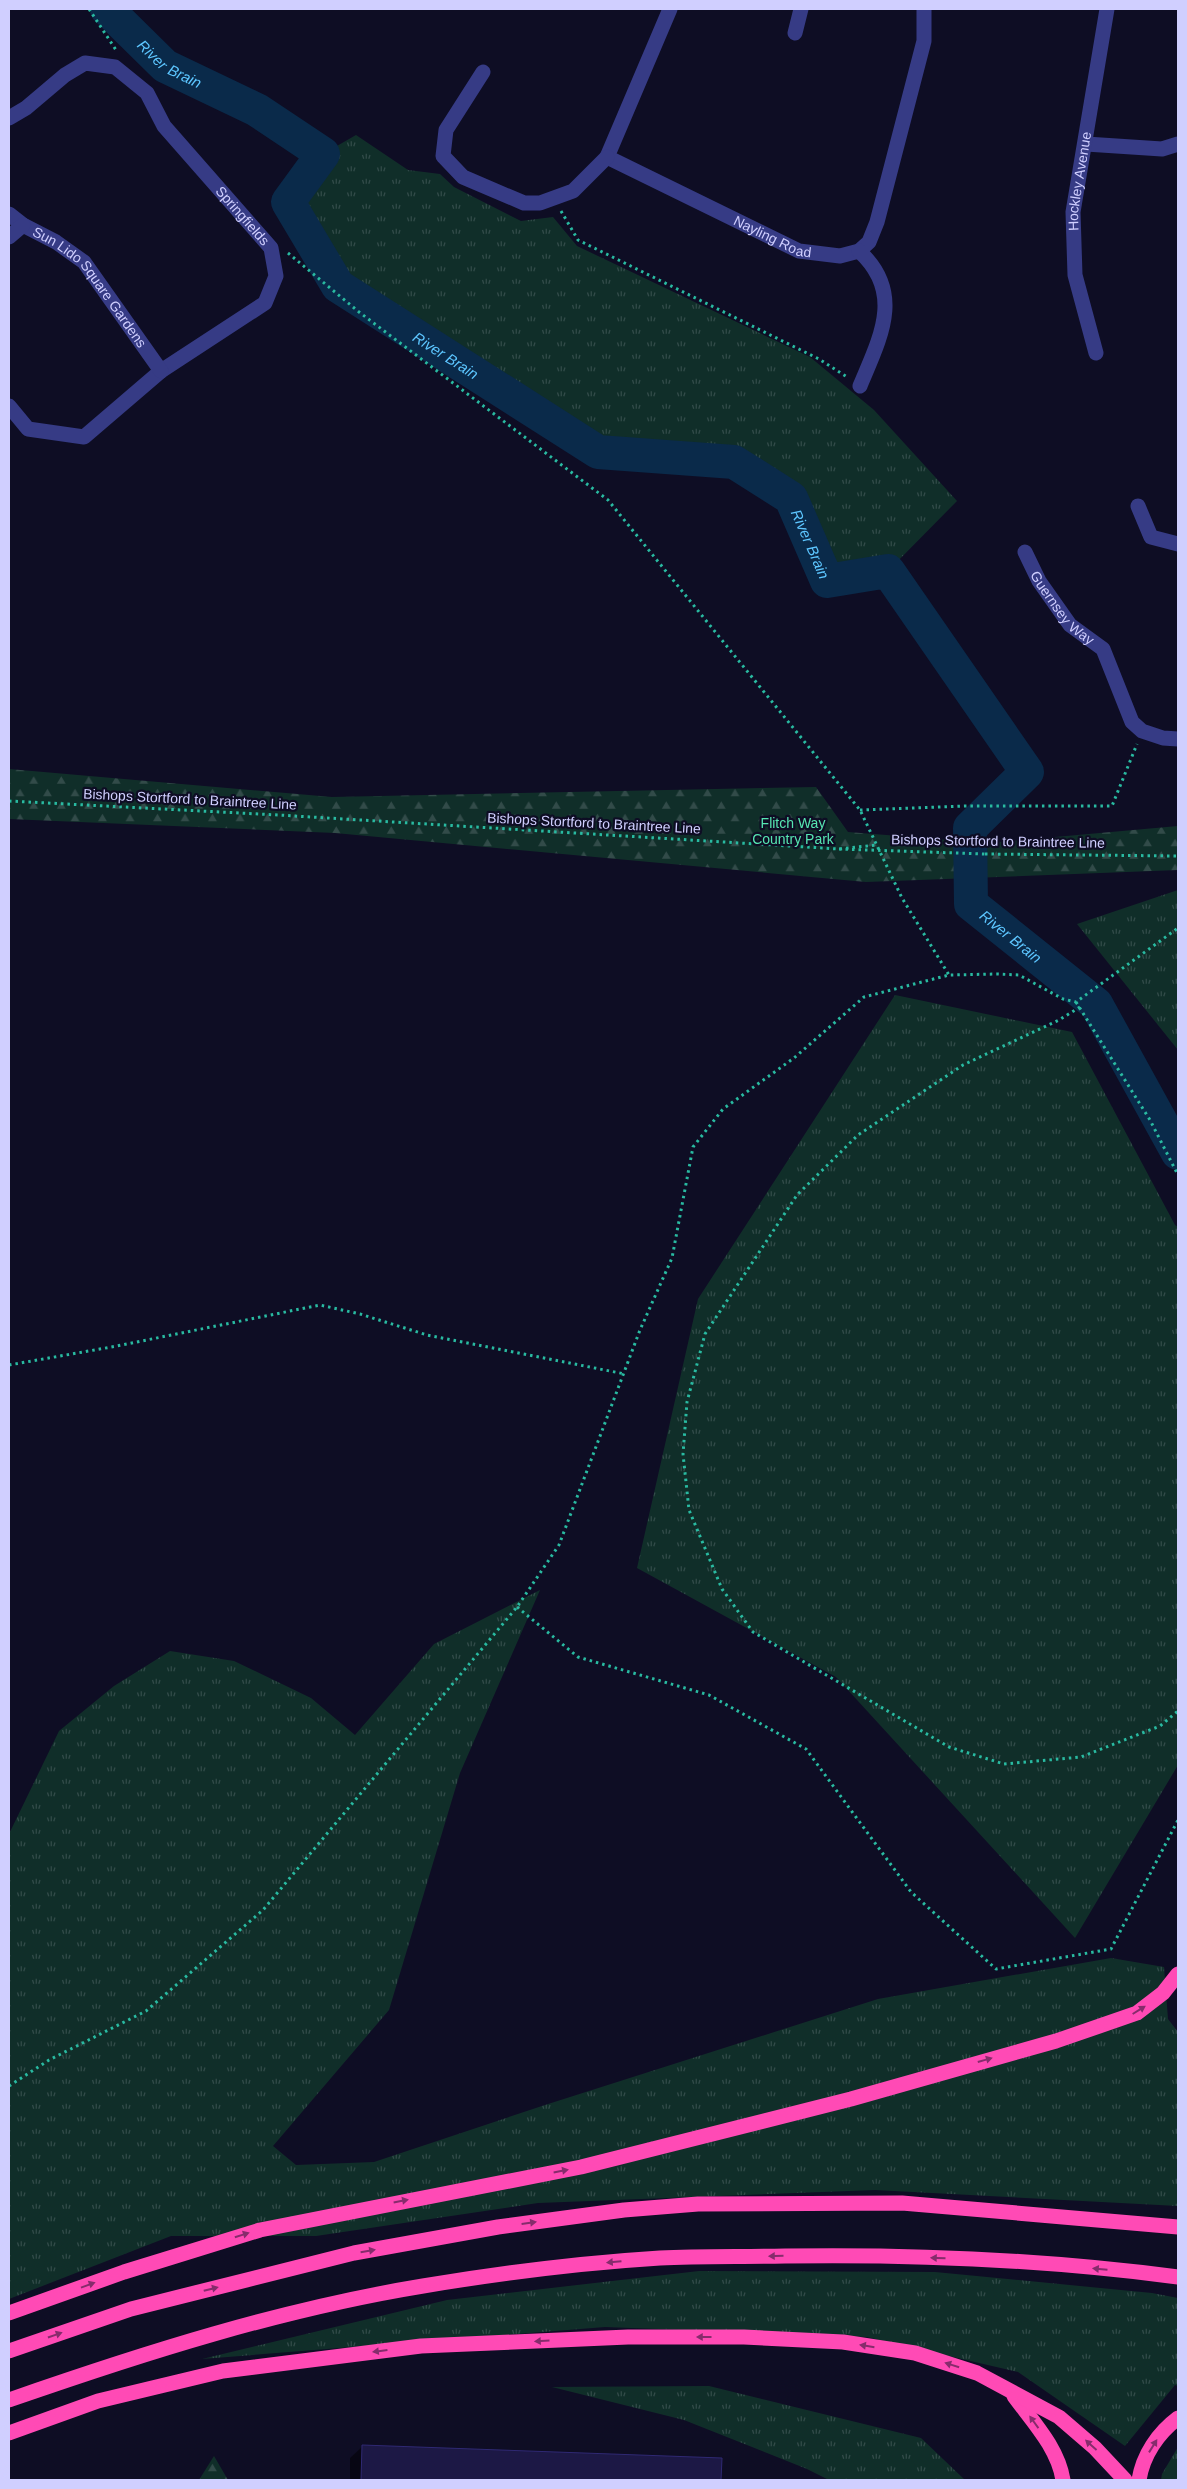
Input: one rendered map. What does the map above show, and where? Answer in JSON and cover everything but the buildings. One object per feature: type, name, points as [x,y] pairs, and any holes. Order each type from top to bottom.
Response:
[{"type":"highway","points":[[9,2313],[124,2272],[260,2230],[341,2212],[581,2167],[851,2098],[1056,2041],[1137,2013],[1163,1993],[1178,1974]]},
{"type":"highway","points":[[9,2351],[131,2309],[354,2254],[498,2227],[624,2210],[698,2204],[902,2203],[1162,2224],[1178,2227]]},
{"type":"highway","points":[[9,2400],[127,2359],[279,2317],[420,2286],[533,2270],[661,2258],[850,2255],[991,2259],[1178,2277]]},
{"type":"highway","points":[[9,2433],[98,2401],[223,2371],[421,2346],[628,2337],[744,2337],[843,2342],[915,2353],[977,2373],[1058,2417],[1095,2448],[1125,2480]]},
{"type":"highway","points":[[1013,2394],[1047,2440],[1061,2466],[1063,2480]]},
{"type":"highway","points":[[1139,2480],[1150,2449],[1159,2436],[1178,2418]]},
{"type":"street","points":[[483,72],[446,130],[443,156],[463,178],[524,202],[540,203],[554,199],[573,191],[607,157],[670,9]]},
{"type":"street","points":[[795,33],[801,9]]},
{"type":"street","points":[[860,386],[882,335],[887,307],[881,281],[873,264],[860,251],[869,242],[877,222],[924,41],[924,9]]},
{"type":"street","name":"Hockley Avenue","points":[[1096,353],[1075,274],[1073,212],[1086,144],[1107,9]]},
{"type":"street","name":"Springfields","points":[[9,118],[26,108],[65,75],[85,64],[116,67],[146,93],[164,126],[271,248],[276,276],[265,303],[161,371],[84,437],[28,429],[9,406]]},
{"type":"street","points":[[1086,144],[1162,149],[1178,144]]},
{"type":"street","name":"Nayling Road","points":[[607,157],[799,251],[840,256],[860,251]]},
{"type":"street","name":"Sun Lido Square Gardens","points":[[9,214],[23,225],[56,242],[84,262],[161,371]]},
{"type":"street","points":[[9,237],[23,225]]},
{"type":"street","points":[[1138,506],[1150,537],[1178,544]]},
{"type":"street","name":"Guernsey Way","points":[[1025,552],[1039,581],[1070,625],[1103,649],[1132,722],[1142,731]]},
{"type":"street","points":[[1142,731],[1163,738],[1178,739]]},
{"type":"path","points":[[554,199],[578,240],[819,359],[860,386]]},
{"type":"path","points":[[298,260],[359,312],[608,500],[860,810],[902,898],[949,975]]},
{"type":"path","points":[[860,810],[966,806],[1112,806],[1142,731]]},
{"type":"path","name":"Bishops Stortford to Braintree Line","points":[[9,801],[278,815],[839,849],[985,854],[1178,856]]},
{"type":"path","points":[[839,849],[876,845]]},
{"type":"path","points":[[1076,1002],[1178,928]]},
{"type":"path","points":[[9,2086],[49,2060],[146,2011],[263,1910],[517,1607],[560,1545],[640,1330],[672,1258],[693,1147],[723,1108],[794,1058],[864,997],[949,975],[1019,975],[1063,999],[1076,1002],[1150,1120],[1178,1175]]},
{"type":"path","points":[[1080,1007],[1059,1020],[963,1065],[858,1136],[797,1195],[705,1334],[687,1402],[683,1454],[689,1510],[722,1590],[754,1632],[949,1747],[1004,1764],[1081,1757],[1160,1726],[1178,1711]]},
{"type":"path","points":[[9,1365],[320,1306],[360,1314],[427,1335],[625,1374]]},
{"type":"path","points":[[517,1607],[578,1657],[710,1695],[806,1749],[911,1892],[996,1969],[1111,1949],[1178,1820]]},
{"type":"green space","points":[[356,135],[408,170],[440,174],[454,187],[521,221],[553,217],[577,246],[810,357],[874,410],[957,501],[888,571],[827,581],[791,498],[734,462],[598,452],[338,286],[288,202],[323,154]]},
{"type":"green space","name":"Flitch Way Country Park","points":[[9,769],[332,797],[816,787],[848,832],[988,843],[1178,826],[1178,870],[866,882],[335,833],[9,819]]},
{"type":"green space","points":[[1178,890],[1178,1050],[1077,924]]},
{"type":"green space","points":[[895,995],[1072,1032],[1175,1225],[1178,1227],[1178,1765],[1075,1938],[836,1677],[637,1568],[698,1299]]},
{"type":"green space","points":[[540,1590],[460,1773],[389,2010],[273,2146],[296,2165],[374,2162],[545,2105],[878,1999],[1111,1958],[1164,1967],[1168,2019],[1178,2032],[1178,2206],[875,2190],[538,2203],[316,2236],[171,2236],[9,2299],[9,1834],[59,1731],[114,1686],[170,1651],[234,1661],[311,1698],[355,1735],[434,1644]]},
{"type":"green space","points":[[699,2271],[935,2272],[1152,2293],[1178,2298],[1178,2386],[1175,2385],[1125,2446],[1018,2372],[867,2337],[605,2327],[202,2359],[447,2300]]},
{"type":"green space","points":[[709,2386],[921,2438],[965,2480],[829,2480],[807,2469],[684,2420],[552,2387]]},
{"type":"green space","points":[[1178,2447],[1178,2480],[1161,2480],[1162,2474]]},
{"type":"green space","points":[[214,2456],[228,2480],[199,2480]]},
{"type":"waterway","name":"River Brain","points":[[107,9],[165,66],[257,110],[323,154],[288,202],[338,286],[598,452],[734,462],[791,498],[827,581],[888,571],[1027,772],[970,828],[971,904],[1096,1004],[1178,1153]]}]
